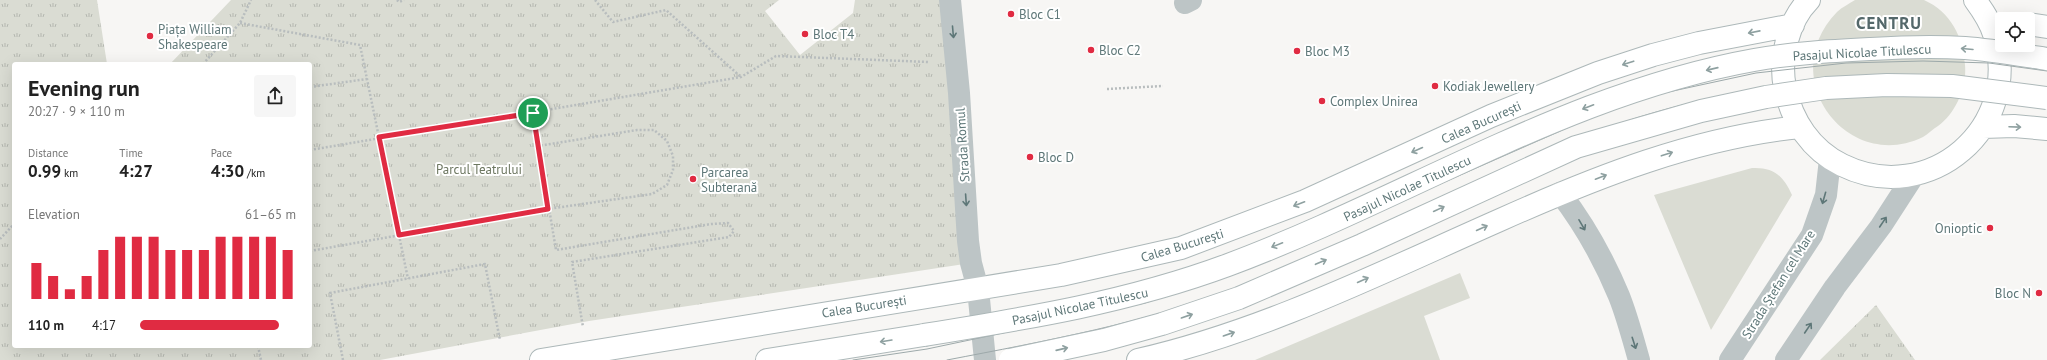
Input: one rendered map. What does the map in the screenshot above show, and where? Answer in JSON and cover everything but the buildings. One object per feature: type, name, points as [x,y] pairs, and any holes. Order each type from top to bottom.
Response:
[{"type":"main road","points":[[1809,0],[1793,25],[1784,54],[1783,70],[1787,100],[1800,127],[1819,150],[1830,159],[1856,172],[1885,178],[1914,175],[1931,171],[1946,163],[1973,141],[1983,127],[1992,110],[1998,91],[2000,72],[1999,52],[1988,11]]},
{"type":"main road","name":"Calea București","points":[[541,360],[890,302],[978,289],[1122,263],[1182,248],[1305,201],[1491,116],[1598,73],[1653,55],[1699,43],[1793,25]]},
{"type":"main road","points":[[2035,25],[2047,27]]},
{"type":"main road","name":"Pasajul Nicolae Titulescu","points":[[767,360],[1045,315],[1103,304],[1158,288],[1228,265],[1349,215],[1540,127],[1590,107],[1638,90],[1701,72],[1755,60],[1821,51],[1898,47],[1964,48],[2047,59]]},
{"type":"main road","points":[[1010,360],[1104,340],[1162,324],[1232,300],[1362,245],[1576,148],[1701,111],[1766,97],[1826,88],[1887,85],[1952,86],[2047,98]]},
{"type":"main road","points":[[1983,127],[2014,126],[2047,129]]},
{"type":"main road","points":[[1138,360],[1201,344],[1298,309],[1560,193],[1630,166],[1694,146],[1761,131],[1800,127]]},
{"type":"street","name":"Strada Romul","points":[[950,0],[956,64],[968,241],[971,263],[978,289],[985,360]]},
{"type":"street","name":"Strada Ștefan cel Mare","points":[[1730,360],[1812,235],[1826,195],[1830,159]]},
{"type":"street","points":[[1786,360],[1835,287],[1881,226],[1914,175]]},
{"type":"street","points":[[1560,193],[1575,213],[1600,257],[1619,296],[1640,360]]},
{"type":"path","points":[[205,62],[240,23],[251,0]]},
{"type":"path","points":[[397,0],[398,2],[404,0]]},
{"type":"path","points":[[595,0],[613,22],[666,10],[741,77]]},
{"type":"path","points":[[240,23],[360,45],[408,279]]},
{"type":"path","points":[[312,150],[379,137],[533,113],[741,77],[776,56],[956,64]]},
{"type":"path","points":[[312,87],[367,78]]},
{"type":"path","points":[[1107,89],[1163,86]]},
{"type":"path","points":[[533,113],[556,250],[711,224],[728,223],[734,231],[729,237],[572,262],[583,328]]},
{"type":"path","points":[[312,251],[548,209],[652,194],[667,186],[673,170],[673,156],[667,141],[654,130],[637,130],[538,146]]},
{"type":"path","points":[[0,239],[12,226]]},
{"type":"path","points":[[343,360],[330,293],[485,264],[500,340]]},
{"type":"path","points":[[258,348],[261,360]]},
{"type":"green space","name":"Parcul Teatrului","points":[[0,0],[97,0],[107,62],[12,62],[12,348],[312,348],[312,62],[172,62],[231,0],[779,0],[765,11],[800,55],[853,13],[855,0],[949,0],[971,263],[589,321],[380,360],[0,360]]},
{"type":"green space","points":[[1855,0],[1924,0],[1942,11],[1954,26],[1962,45],[1964,55],[1965,73],[1962,91],[1950,114],[1944,121],[1923,137],[1895,145],[1869,142],[1846,131],[1828,113],[1816,90],[1813,64],[1819,38],[1837,12]]},
{"type":"green space","points":[[1752,168],[1766,169],[1781,177],[1792,195],[1711,330],[1654,195]]},
{"type":"green space","points":[[1460,273],[1470,298],[1424,316],[1440,360],[1255,360]]},
{"type":"green space","points":[[1876,305],[1915,360],[1820,360]]},
{"type":"tram line","points":[[853,360],[927,349],[1145,303],[1238,273],[1592,117],[1659,94],[1756,73],[1846,63],[1923,61],[1989,63],[2047,71]]},
{"type":"tram line","points":[[947,360],[1021,346],[1131,321],[1238,288],[1333,250],[1573,140],[1657,112],[1711,98],[1767,88],[1823,81],[1879,77],[1935,77],[1991,81],[2047,88]]},
{"type":"place","name":"Bloc C1","points":[[1011,14]]},
{"type":"place","name":"Bloc T4","points":[[805,34]]},
{"type":"place","name":"Piața William Shakespeare","points":[[150,36]]},
{"type":"place","name":"Bloc C2","points":[[1091,50]]},
{"type":"place","name":"Bloc M3","points":[[1297,51]]},
{"type":"place","name":"Kodiak Jewellery","points":[[1435,86]]},
{"type":"place","name":"Complex Unirea","points":[[1322,101]]},
{"type":"place","name":"Bloc D","points":[[1030,157]]},
{"type":"place","name":"Parcarea Subterană","points":[[693,179]]},
{"type":"place","name":"Onioptic","points":[[1990,228]]},
{"type":"place","name":"Bloc N","points":[[2039,293]]},
{"type":"district","name":"CENTRU","points":[[1889,23]]},
{"type":"route","points":[[533,113],[548,209],[399,235],[379,137],[533,113]]}]
